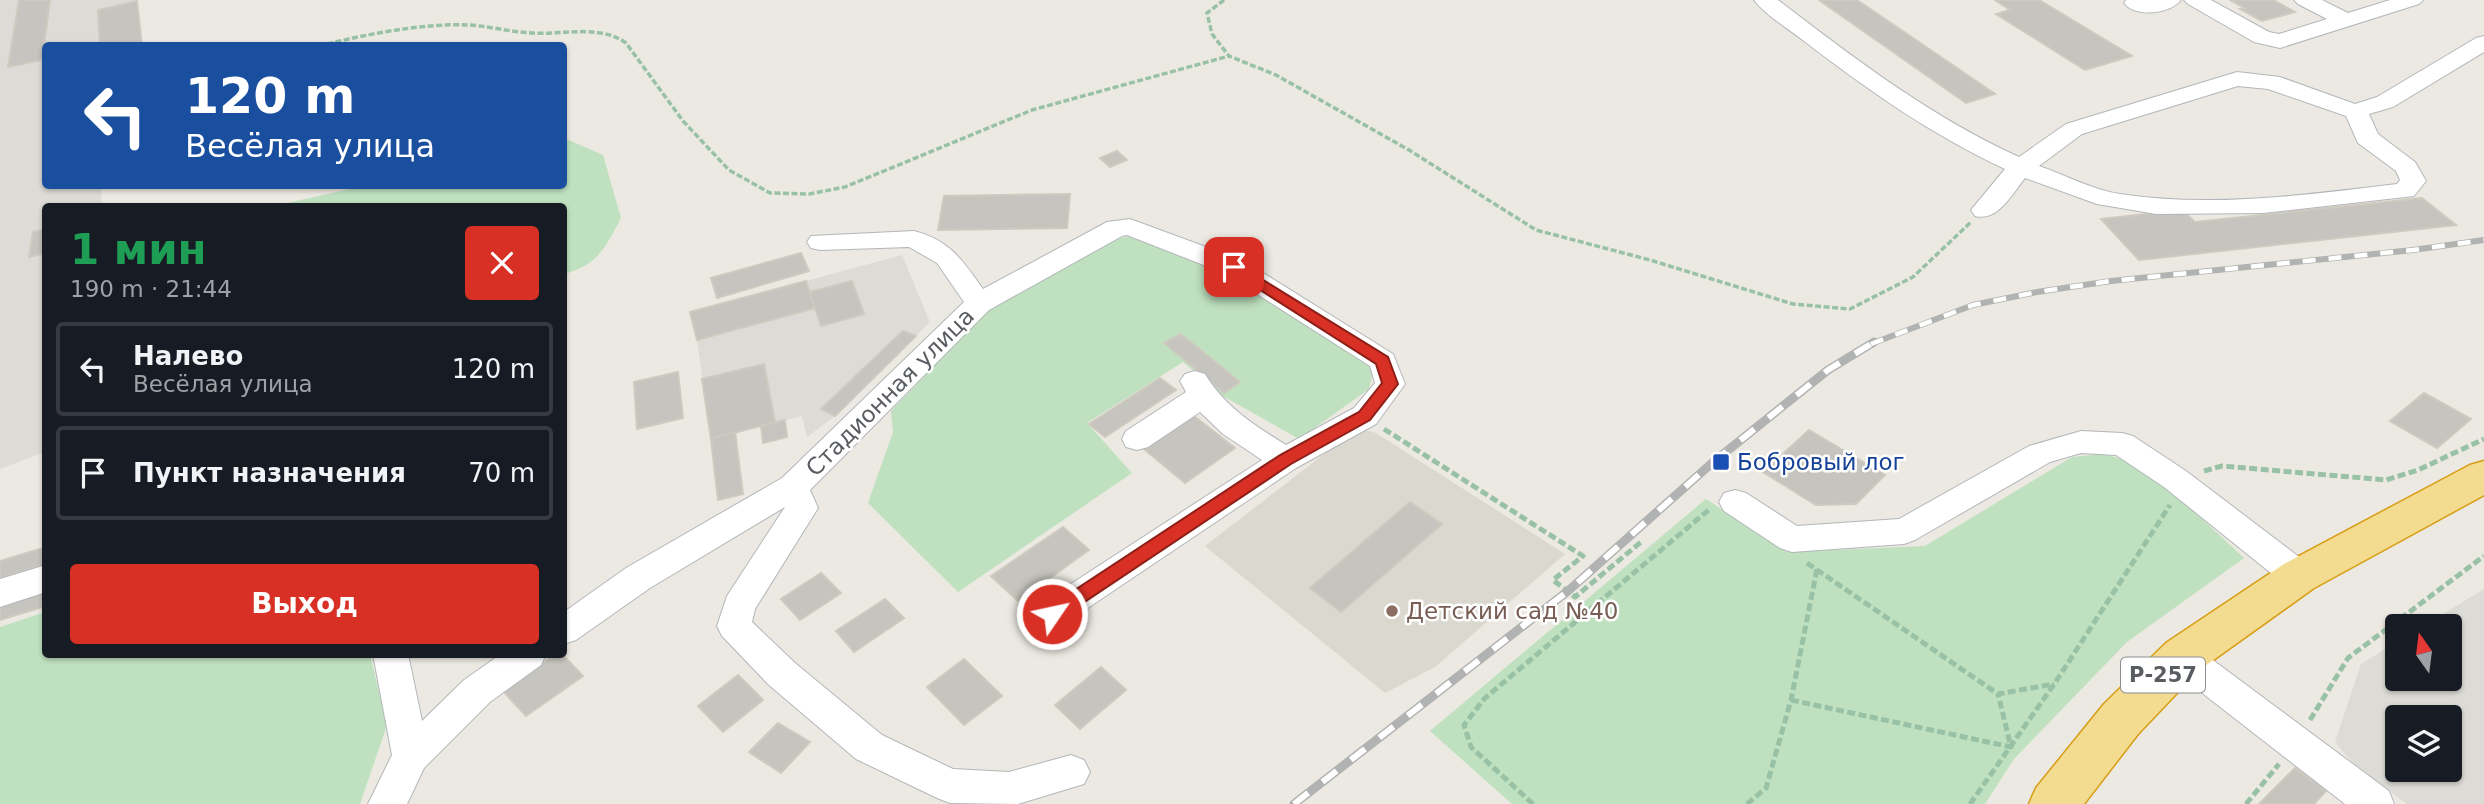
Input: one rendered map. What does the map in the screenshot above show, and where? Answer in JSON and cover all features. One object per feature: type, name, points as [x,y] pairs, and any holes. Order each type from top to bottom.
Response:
[{"type":"highway","name":"Р-257","points":[[2054,804],[2120,719],[2182,657],[2299,576],[2484,475]]},
{"type":"street","points":[[1765,0],[1888,95],[1953,135],[2019,169],[2118,201],[2189,206],[2275,206],[2405,191],[2413,181],[2406,167],[2367,138],[2356,111]]},
{"type":"street","points":[[2135,3],[2148,7],[2170,0]]},
{"type":"street","points":[[2195,0],[2271,40],[2280,41],[2348,10]]},
{"type":"street","points":[[2305,0],[2348,10],[2375,12],[2412,0]]},
{"type":"street","points":[[1984,210],[2019,169],[2074,130],[2238,79],[2273,82],[2356,111],[2385,102],[2484,43]]},
{"type":"street","name":"Стадионная улица","points":[[567,628],[638,578],[793,487],[872,412],[979,303],[1116,228],[1130,227],[1234,267]]},
{"type":"street","points":[[820,242],[914,239],[946,257],[979,303]]},
{"type":"street","points":[[1052,614],[1285,460],[1364,416],[1390,384],[1383,361],[1234,267]]},
{"type":"street","points":[[1137,439],[1198,389],[1241,431],[1285,460]]},
{"type":"street","points":[[1724,508],[1792,538],[1903,531],[2040,454],[2081,442],[2122,444],[2175,479],[2299,576]]},
{"type":"street","points":[[793,487],[802,508],[739,606],[734,626],[782,674],[869,747],[950,786],[1009,789],[1071,772]]},
{"type":"street","points":[[0,593],[42,579]]},
{"type":"street","points":[[2182,657],[2375,804]]},
{"type":"street","points":[[391,658],[411,756]]},
{"type":"street","points":[[387,804],[411,756],[477,691],[523,658]]},
{"type":"path","points":[[1224,0],[1207,13],[1212,34],[1229,55],[1276,75],[1409,150],[1536,230],[1650,260],[1793,304],[1850,309],[1913,277],[1984,210]]},
{"type":"path","points":[[334,42],[369,33],[466,25],[501,31],[600,32],[615,36],[626,43],[683,121],[729,170],[771,193],[809,194],[845,187],[1032,110],[1229,55]]},
{"type":"path","points":[[1364,416],[1583,556],[1553,580],[1575,597],[1641,542]]},
{"type":"path","points":[[1970,804],[2055,683],[2177,494],[2175,479],[2222,466],[2386,480],[2418,470],[2484,439]]},
{"type":"path","points":[[1533,804],[1471,747],[1464,725],[1485,698],[1724,508]]},
{"type":"path","points":[[2246,804],[2295,745],[2348,658],[2484,556]]},
{"type":"path","points":[[1805,562],[1998,694],[2011,747]]},
{"type":"path","points":[[1747,804],[1766,788],[1791,700],[1817,569]]},
{"type":"path","points":[[1998,694],[2055,683]]},
{"type":"path","points":[[1791,700],[2011,747]]},
{"type":"shaded area","points":[[0,0],[136,0],[143,42],[42,42],[42,189],[102,189],[101,203],[42,203],[42,453],[0,469]]},
{"type":"shaded area","points":[[902,255],[930,322],[835,416],[807,437],[802,416],[711,439],[697,340],[690,312]]},
{"type":"shaded area","name":"Детский сад №40","points":[[1358,428],[1376,433],[1565,554],[1435,667],[1385,693],[1205,546]]},
{"type":"shaded area","points":[[2484,589],[2484,804],[2407,804],[2354,764],[2335,742],[2361,664],[2385,649],[2385,691],[2462,691],[2462,614],[2443,614]]},
{"type":"green space","points":[[567,139],[603,155],[621,218],[599,254],[585,266],[567,273],[567,203],[287,203],[350,189],[567,189]]},
{"type":"green space","points":[[1131,236],[1219,272],[1374,366],[1369,389],[1299,439],[1223,396],[1183,362],[1087,423],[1132,473],[958,592],[868,503],[893,432],[891,411],[992,306],[1111,240]]},
{"type":"green space","points":[[2105,454],[2131,462],[2186,504],[2244,558],[2127,642],[2014,759],[1985,804],[1512,804],[1430,731],[1706,499],[1787,552],[1925,546],[2072,457]]},
{"type":"green space","points":[[42,613],[42,658],[371,658],[387,725],[360,804],[0,804],[0,627]]},
{"type":"building","points":[[19,0],[50,0],[44,42],[42,42],[42,60],[8,67]]},
{"type":"building","points":[[1819,0],[1857,0],[1995,94],[1966,103]]},
{"type":"building","points":[[1995,0],[2039,0],[2132,56],[2085,70],[1996,14],[2010,10]]},
{"type":"building","points":[[2230,0],[2273,0],[2295,12],[2262,21]]},
{"type":"building","points":[[137,1],[142,42],[100,42],[98,10]]},
{"type":"building","points":[[1117,151],[1127,160],[1110,167],[1100,158]]},
{"type":"building","points":[[1070,194],[1067,228],[938,230],[944,196]]},
{"type":"building","points":[[2422,198],[2456,225],[2139,260],[2101,219],[2182,210],[2195,222]]},
{"type":"building","points":[[42,230],[42,254],[29,257],[33,232]]},
{"type":"building","points":[[801,253],[809,271],[717,298],[711,278]]},
{"type":"building","points":[[806,281],[815,308],[697,340],[690,312]]},
{"type":"building","points":[[852,281],[864,314],[821,326],[810,292]]},
{"type":"building","points":[[903,331],[916,336],[835,416],[821,409]]},
{"type":"building","points":[[1181,334],[1240,382],[1224,393],[1164,343]]},
{"type":"building","points":[[764,364],[775,422],[711,439],[702,379]]},
{"type":"building","points":[[678,372],[683,418],[637,429],[634,382]]},
{"type":"building","points":[[1160,378],[1176,390],[1105,437],[1089,424]]},
{"type":"building","points":[[2424,393],[2471,419],[2437,448],[2390,421]]},
{"type":"building","points":[[1194,416],[1235,448],[1185,483],[1144,449]]},
{"type":"building","points":[[785,420],[787,437],[763,443],[761,426]]},
{"type":"building","points":[[1809,430],[1885,475],[1856,504],[1816,505],[1763,472]]},
{"type":"building","points":[[735,432],[743,494],[718,500],[711,439]]},
{"type":"building","points":[[1410,502],[1442,524],[1341,612],[1310,588]]},
{"type":"building","points":[[1063,527],[1089,550],[1018,601],[991,576]]},
{"type":"building","points":[[42,548],[42,565],[0,578],[0,561]]},
{"type":"building","points":[[821,573],[841,593],[800,620],[781,599]]},
{"type":"building","points":[[42,588],[42,607],[0,620],[0,602]]},
{"type":"building","points":[[885,599],[904,618],[854,652],[836,631]]},
{"type":"building","points":[[550,658],[566,658],[583,676],[526,716],[503,691]]},
{"type":"building","points":[[964,659],[1002,696],[964,725],[927,687]]},
{"type":"building","points":[[1101,667],[1126,690],[1080,729],[1055,705]]},
{"type":"building","points":[[738,675],[763,700],[723,732],[698,706]]},
{"type":"building","points":[[778,723],[810,742],[781,773],[749,752]]},
{"type":"building","points":[[2295,768],[2326,791],[2314,804],[2259,804]]},
{"type":"railway","points":[[1871,344],[1973,305],[2037,292],[2111,281],[2413,250],[2484,240]]},
{"type":"railway","points":[[1294,804],[1568,591],[1712,463],[1828,370],[1874,342]]},
{"type":"place","name":"Бобровый лог","points":[[1721,462]]},
{"type":"place","name":"Детский сад №40","points":[[1392,611]]},
{"type":"route","points":[[1052,614],[1285,460],[1329,433],[1364,416],[1390,384],[1383,361],[1234,267]]}]
